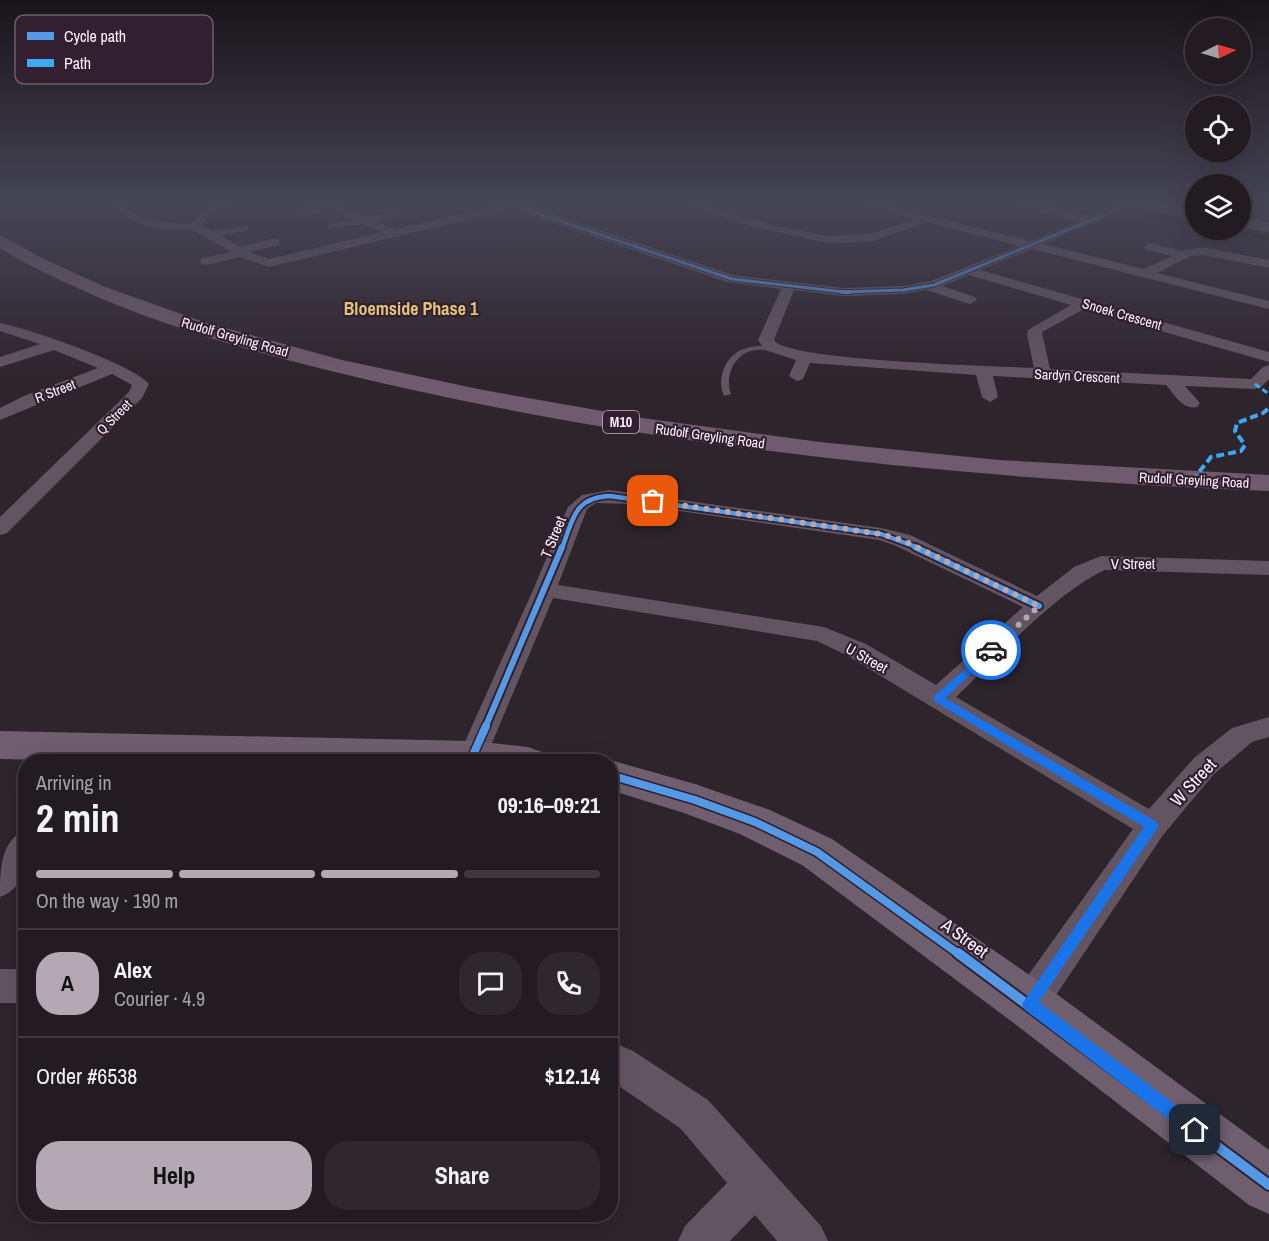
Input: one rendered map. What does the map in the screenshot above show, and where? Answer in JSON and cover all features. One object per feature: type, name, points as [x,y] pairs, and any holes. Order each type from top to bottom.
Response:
[{"type":"main road","name":"Rudolf Greyling Road","points":[[35,262],[99,292],[209,331],[426,387],[704,436],[802,449],[972,466],[1192,481],[1269,483]]},
{"type":"street","points":[[677,262],[732,279],[863,291],[903,290],[927,286],[991,262]]},
{"type":"street","points":[[691,267],[706,262]]},
{"type":"street","points":[[1100,262],[1264,303]]},
{"type":"street","points":[[1146,273],[1169,262]]},
{"type":"street","points":[[1090,273],[1108,264]]},
{"type":"street","name":"Snoek Crescent","points":[[968,272],[1269,357]]},
{"type":"street","points":[[1164,292],[1183,283]]},
{"type":"street","points":[[1230,295],[1246,284]]},
{"type":"street","points":[[770,347],[766,340],[789,286]]},
{"type":"street","points":[[927,286],[970,300]]},
{"type":"street","points":[[863,291],[876,303]]},
{"type":"street","points":[[1043,374],[1035,330],[1084,303]]},
{"type":"street","points":[[1240,313],[1264,303]]},
{"type":"street","name":"Q Street","points":[[0,327],[54,345],[128,375],[141,384],[136,394],[0,529]]},
{"type":"street","name":"Snoek Crescent","points":[[1153,340],[1172,328]]},
{"type":"street","points":[[857,362],[861,343]]},
{"type":"street","points":[[0,362],[54,345]]},
{"type":"street","name":"Sardyn Crescent","points":[[770,347],[779,352],[857,362],[1256,384],[1269,370]]},
{"type":"street","points":[[952,351],[955,369]]},
{"type":"street","points":[[797,376],[806,356]]},
{"type":"street","points":[[891,384],[892,364]]},
{"type":"street","name":"R Street","points":[[0,415],[30,400],[111,369]]},
{"type":"street","points":[[983,370],[990,397]]},
{"type":"street","points":[[1171,380],[1191,403]]},
{"type":"street","name":"T Street","points":[[473,754],[545,590],[578,507],[585,499],[604,496],[881,534],[902,540],[1039,606]]},
{"type":"street","name":"V Street","points":[[938,698],[1039,606],[1082,572],[1101,563],[1269,568]]},
{"type":"street","name":"U Street","points":[[545,590],[786,627],[824,635],[857,650],[1152,826]]},
{"type":"street","name":"W Street","points":[[1029,1004],[1152,826],[1204,766],[1242,735],[1269,727]]},
{"type":"street","points":[[0,745],[81,754]]},
{"type":"street","name":"A Street","points":[[618,777],[695,800],[755,822],[818,852],[1029,1004],[1269,1185]]},
{"type":"street","points":[[0,883],[18,855]]},
{"type":"street","points":[[0,986],[18,986]]},
{"type":"street","points":[[618,1063],[694,1114],[806,1241]]},
{"type":"street","points":[[700,1241],[755,1184]]},
{"type":"lane","points":[[727,394],[724,382],[735,358],[744,351],[770,347]]},
{"type":"marked path","points":[[1255,384],[1269,394]]},
{"type":"marked path","points":[[1192,481],[1202,465],[1211,457],[1241,451],[1245,445],[1235,431],[1237,423],[1263,413],[1269,408]]},
{"type":"cycle path","points":[[677,262],[732,279],[844,292],[903,290],[934,285],[990,262]]},
{"type":"cycle path","points":[[473,754],[545,590],[578,507],[583,502],[596,497],[631,498],[881,534],[902,540],[1039,606]]},
{"type":"cycle path","points":[[618,777],[695,800],[755,822],[817,852],[1029,1004],[1269,1185]]},
{"type":"way so far","points":[[653,501],[881,534],[902,540],[1039,606],[991,650]]},
{"type":"district","name":"Bloemside Phase 1","points":[[411,308]]},
{"type":"route","points":[[991,650],[938,698],[1152,826],[1029,1004],[1195,1130]]}]
